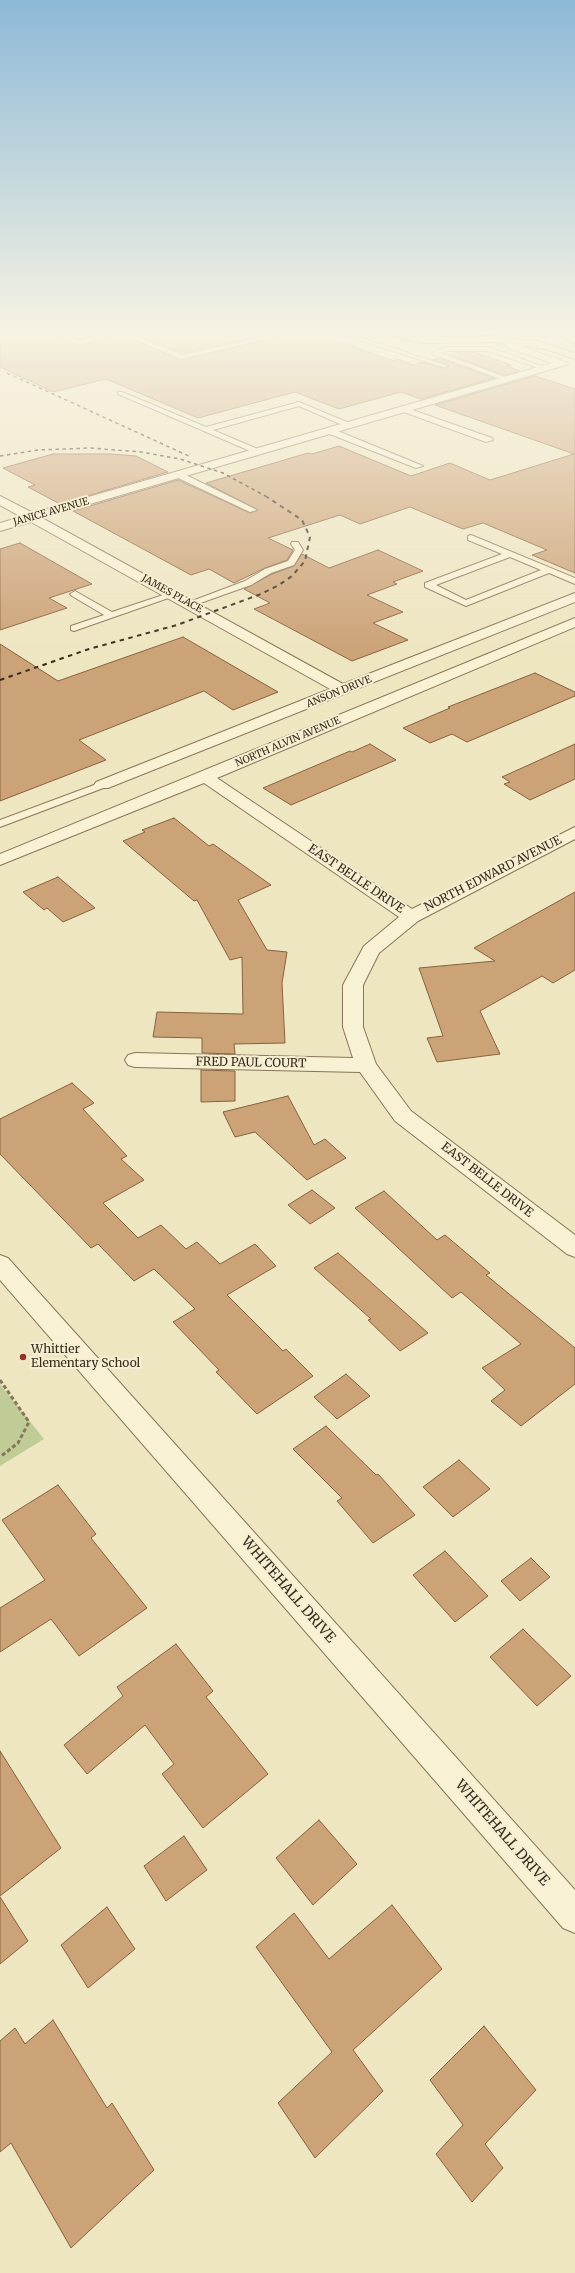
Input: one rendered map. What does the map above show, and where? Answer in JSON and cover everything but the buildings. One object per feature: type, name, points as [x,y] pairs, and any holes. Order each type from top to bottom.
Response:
[{"type":"street","name":"JANICE AVENUE","points":[[0,527],[298,440]]},
{"type":"street","name":"JAMES PLACE","points":[[0,500],[343,690]]},
{"type":"street","name":"ANSON DRIVE","points":[[102,785],[575,597]]},
{"type":"street","name":"NORTH ALVIN AVENUE","points":[[0,860],[205,777],[575,622]]},
{"type":"street","name":"EAST BELLE DRIVE","points":[[205,777],[411,917],[371,950],[353,985],[353,1027],[366,1065],[403,1116],[575,1248]]},
{"type":"street","name":"NORTH EDWARD AVENUE","points":[[411,917],[575,832]]},
{"type":"street","name":"FRED PAUL COURT","points":[[135,1060],[366,1065]]},
{"type":"street","name":"WHITEHALL DRIVE","points":[[0,1264],[575,1916]]},
{"type":"lane","points":[[229,440],[257,452]]},
{"type":"lane","points":[[353,440],[419,466]]},
{"type":"lane","points":[[180,475],[253,510]]},
{"type":"lane","points":[[471,538],[575,581]]},
{"type":"lane","points":[[189,604],[248,583],[268,571],[291,563],[299,550],[295,544]]},
{"type":"lane","points":[[510,554],[428,585],[466,603],[549,570]]},
{"type":"lane","points":[[75,594],[112,615]]},
{"type":"lane","points":[[74,628],[172,595]]},
{"type":"lane","points":[[0,824],[102,785]]},
{"type":"path","points":[[0,1380],[29,1422],[18,1443],[0,1457]]},
{"type":"green space","points":[[0,1384],[44,1439],[0,1466]]},
{"type":"railway","points":[[154,440],[191,457]]},
{"type":"railway","points":[[0,456],[38,450],[90,448],[141,452],[180,459],[223,473],[269,498]]},
{"type":"railway","points":[[0,680],[89,649],[177,625],[261,594],[279,585],[292,576],[305,561],[310,537],[302,520],[267,497]]},
{"type":"place","name":"Whittier Elementary School","points":[[23,1357]]}]
